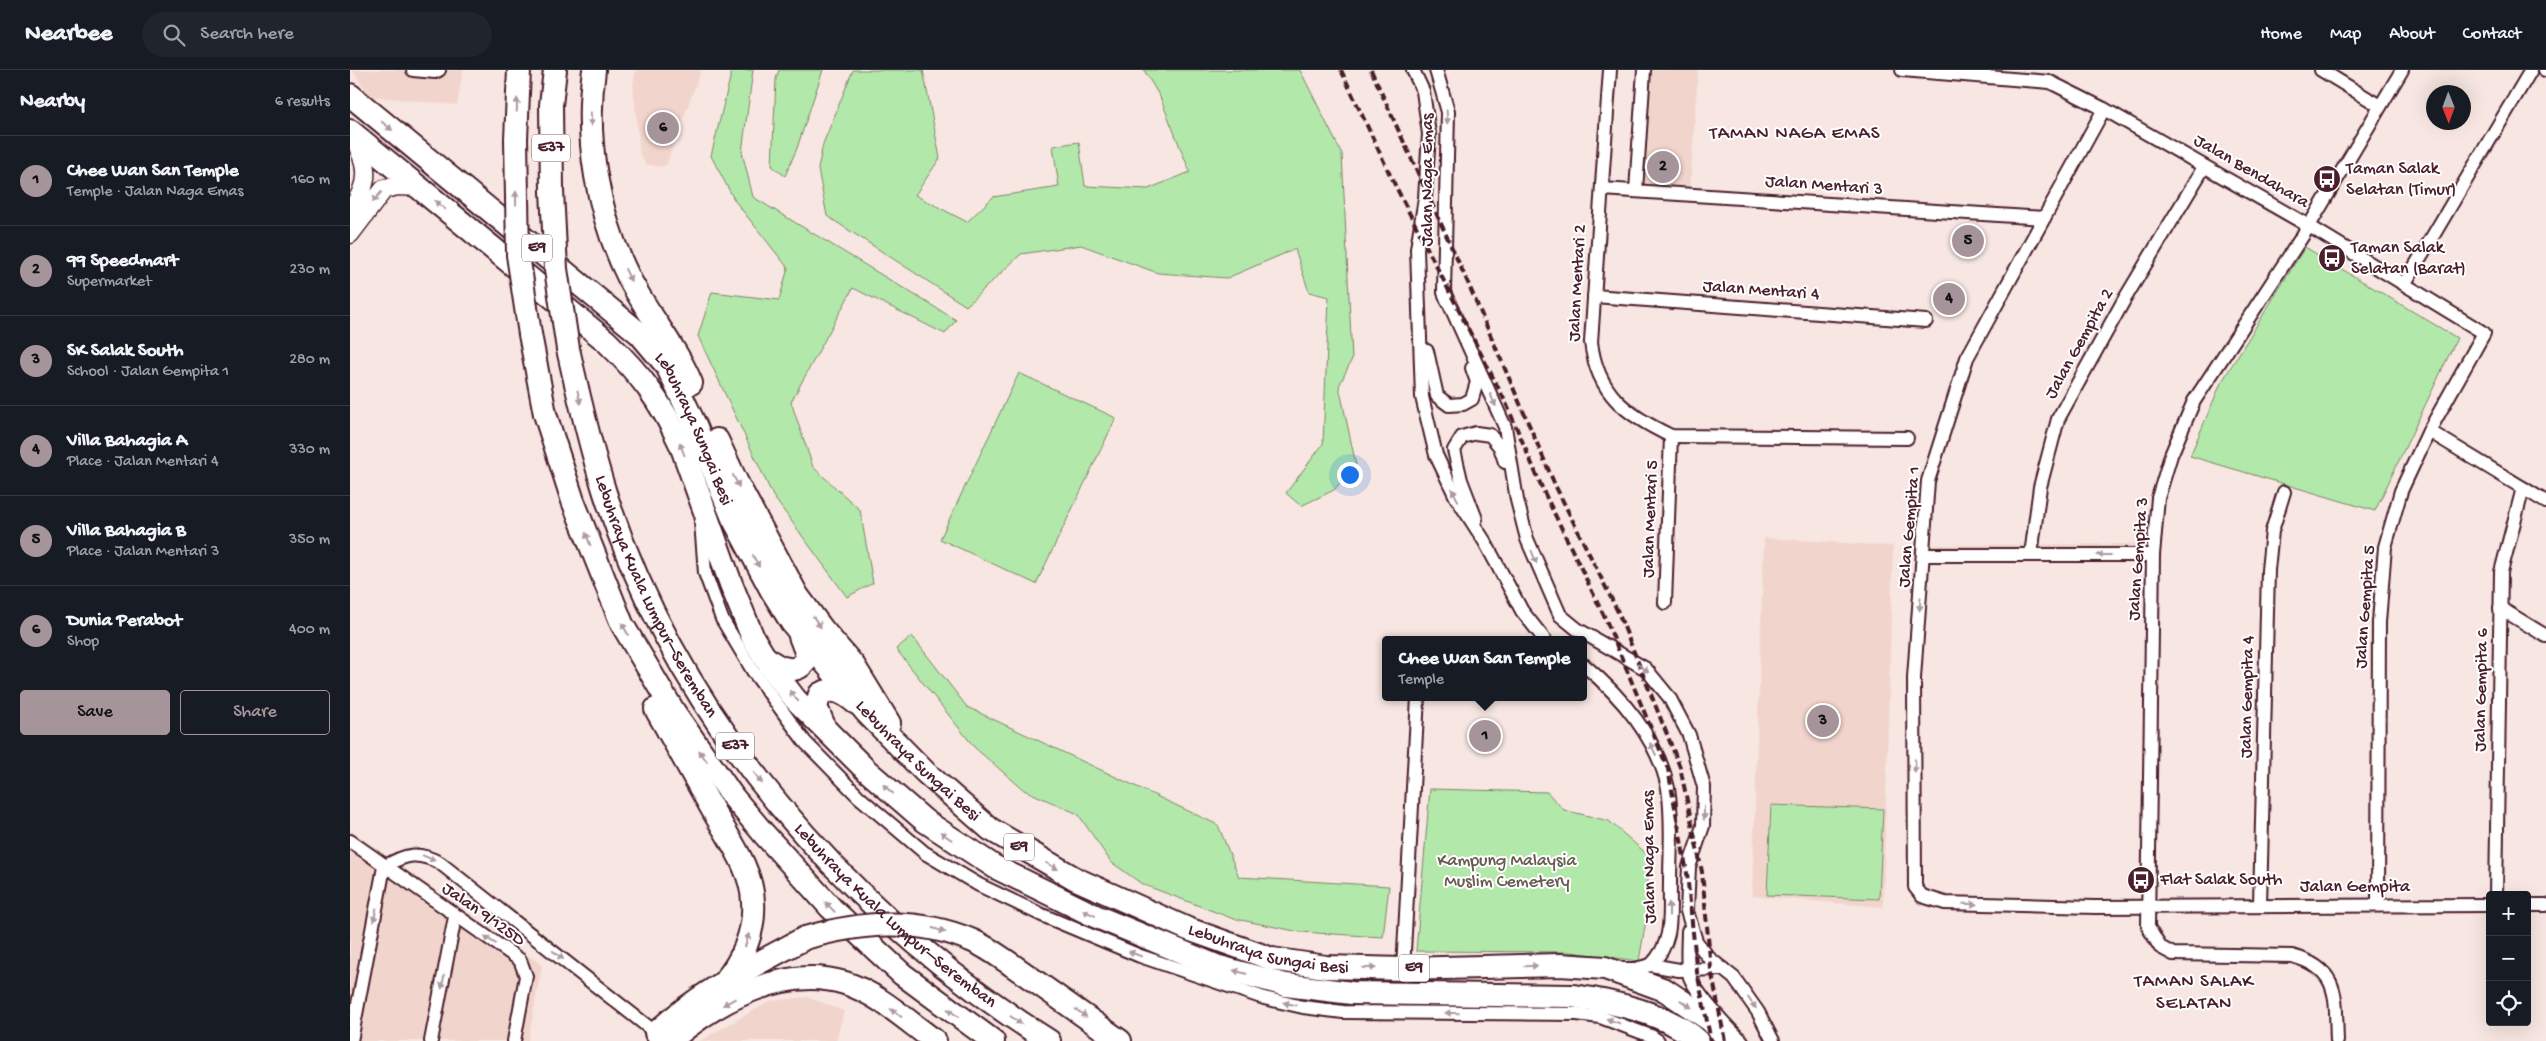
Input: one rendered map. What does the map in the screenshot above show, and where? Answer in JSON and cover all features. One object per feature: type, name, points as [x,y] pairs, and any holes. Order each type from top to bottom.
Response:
[{"type":"highway","name":"Lebuhraya Kuala Lumpur–Seremban","points":[[520,70],[516,139],[518,256],[530,334],[545,414],[573,501],[622,624],[674,712],[733,797],[764,834],[831,908],[902,974],[993,1041]]},
{"type":"highway","name":"Lebuhraya Kuala Lumpur–Seremban","points":[[555,70],[551,105],[552,191],[556,269],[568,349],[591,447],[605,495],[623,543],[669,641],[697,691],[730,741],[792,820],[876,909],[943,967],[1050,1041]]},
{"type":"highway","points":[[594,70],[591,113],[595,166],[608,223],[629,278],[678,354],[737,483],[797,595],[823,630],[854,666],[905,751]]},
{"type":"highway","name":"Lebuhraya Sungai Besi","points":[[350,95],[646,340],[667,366],[695,425],[733,518],[792,623],[866,712],[954,800],[990,829],[1076,879],[1128,903],[1188,929],[1272,959],[1326,967],[1403,969],[1560,965],[1605,968],[1664,990],[1710,1020],[1730,1041]]},
{"type":"highway","name":"Lebuhraya Sungai Besi","points":[[350,131],[606,341],[654,393],[669,418],[740,608],[764,656],[795,699],[827,732],[925,821],[995,867],[1095,916],[1216,966],[1286,985],[1352,993],[1572,996],[1601,1000],[1638,1010],[1691,1034],[1698,1041]]},
{"type":"highway","points":[[764,656],[783,668],[798,669],[804,666],[808,657],[806,646],[792,623]]},
{"type":"highway","points":[[650,671],[655,707],[733,845],[751,888],[753,911],[748,940],[739,963],[724,982]]},
{"type":"highway","points":[[827,732],[816,707],[817,698],[824,692],[839,691],[866,712]]},
{"type":"highway","points":[[659,1038],[672,1018],[724,982],[805,938],[833,930],[886,923],[929,927],[974,941],[1012,965],[1120,1041]]},
{"type":"highway","points":[[659,1038],[749,991],[786,980],[800,979],[830,980],[860,990],[874,997],[935,1041]]},
{"type":"street","points":[[413,70],[435,72],[439,70]]},
{"type":"street","name":"Jalan Naga Emas","points":[[1413,70],[1423,91],[1428,134],[1425,198],[1417,249],[1422,397],[1436,455],[1456,497],[1485,542],[1522,611],[1543,636]]},
{"type":"street","name":"Jalan Naga Emas","points":[[1418,307],[1432,382],[1437,396],[1449,405],[1463,404],[1472,399],[1477,382],[1444,292],[1448,112],[1436,70]]},
{"type":"street","name":"Jalan Mentari 2","points":[[1610,70],[1591,342],[1593,363],[1606,389],[1639,420],[1671,436],[1907,438]]},
{"type":"street","points":[[1636,191],[1644,70]]},
{"type":"street","name":"Jalan Bendahara","points":[[1902,70],[1987,74],[2050,82],[2104,108],[2309,226],[2484,333]]},
{"type":"street","points":[[2321,70],[2380,106]]},
{"type":"street","name":"Jalan Gempita 3","points":[[2337,1041],[2334,991],[2324,971],[2306,960],[2292,956],[2173,954],[2160,947],[2148,927],[2153,555],[2158,498],[2171,455],[2194,400],[2309,226],[2402,70]]},
{"type":"street","points":[[2405,283],[2531,70]]},
{"type":"street","name":"Jalan Gempita 1","points":[[1922,896],[1915,887],[1913,875],[1916,806],[1914,678],[1928,481],[1967,358],[2104,108]]},
{"type":"street","points":[[350,131],[363,159],[366,173],[365,185],[361,196],[350,212]]},
{"type":"street","name":"Jalan Gempita 2","points":[[2031,555],[2040,487],[2058,419],[2124,300],[2204,167]]},
{"type":"street","points":[[350,234],[384,189],[398,186],[420,188]]},
{"type":"street","name":"Jalan Mentari 3","points":[[1602,189],[2044,218]]},
{"type":"street","name":"Jalan Naga Emas","points":[[1444,292],[1505,427],[1527,539],[1560,615],[1577,629],[1646,669],[1669,697],[1689,735],[1704,787],[1704,826],[1688,866],[1687,911],[1696,941],[1734,978],[1758,1012],[1773,1041]]},
{"type":"street","name":"Jalan Mentari 4","points":[[1594,296],[1926,321]]},
{"type":"street","name":"Jalan Gempita 5","points":[[2378,905],[2378,733],[2382,569],[2385,547],[2402,491],[2429,431],[2484,333]]},
{"type":"street","points":[[2429,431],[2546,502]]},
{"type":"street","name":"Jalan Naga Emas","points":[[1485,542],[1461,480],[1454,450],[1462,437],[1476,433],[1490,436],[1500,447],[1518,500]]},
{"type":"street","name":"Jalan Mentari 5","points":[[1665,603],[1671,436]]},
{"type":"street","name":"Jalan Gempita 6","points":[[2496,891],[2500,608],[2503,559],[2523,488]]},
{"type":"street","name":"Jalan Gempita 4","points":[[2260,905],[2268,570],[2272,531],[2284,492]]},
{"type":"street","points":[[699,495],[705,573],[722,619],[753,671],[806,742],[859,797],[925,853],[979,885],[1042,915],[1140,956],[1264,998],[1303,1007],[1343,1012],[1577,1014],[1600,1016],[1651,1036],[1658,1041]]},
{"type":"street","points":[[1924,555],[2153,555]]},
{"type":"street","points":[[2500,608],[2546,636]]},
{"type":"street","name":"Jalan Naga Emas","points":[[1587,668],[1610,687],[1632,714],[1654,749],[1668,787],[1670,815],[1669,937],[1660,955],[1651,965]]},
{"type":"street","points":[[1403,969],[1418,701]]},
{"type":"street","name":"Jalan 9/125D","points":[[350,841],[455,917],[520,960],[526,976],[514,1041]]},
{"type":"street","points":[[351,1041],[384,867],[409,854],[419,854],[440,863],[659,1038]]},
{"type":"street","name":"Jalan Gempita","points":[[1922,896],[1945,903],[2095,907],[2148,905],[2486,905]]},
{"type":"street","points":[[2531,905],[2546,905]]},
{"type":"street","points":[[1687,911],[1689,970],[1698,989],[1729,1028],[1742,1041]]},
{"type":"street","points":[[431,1041],[455,917]]},
{"type":"street","points":[[1605,968],[1635,969],[1651,965],[1689,970],[1723,969]]},
{"type":"shaded area","points":[[352,70],[463,70],[457,105],[370,96]]},
{"type":"shaded area","points":[[636,70],[701,70],[666,165],[661,167],[646,164],[640,154],[633,85]]},
{"type":"shaded area","points":[[1648,70],[1698,70],[1690,190],[1642,187]]},
{"type":"shaded area","points":[[1764,538],[1893,546],[1883,907],[1752,896]]},
{"type":"shaded area","points":[[2143,544],[2143,561],[1933,562],[1933,545]]},
{"type":"shaded area","points":[[350,830],[542,965],[528,1041],[350,1041]]},
{"type":"shaded area","points":[[807,997],[844,1011],[836,1041],[700,1041],[770,1001]]},
{"type":"green space","points":[[732,70],[753,70],[742,152],[753,197],[956,320],[945,334],[853,288],[791,402],[813,467],[860,510],[873,583],[847,597],[773,496],[698,336],[712,292],[779,300],[788,268],[735,201],[711,156]]},
{"type":"green space","points":[[779,70],[823,70],[797,148],[785,176],[772,166],[776,79]]},
{"type":"green space","points":[[853,70],[923,70],[940,158],[915,195],[967,222],[993,197],[1059,187],[1053,146],[1079,142],[1085,186],[1148,189],[1190,172],[1160,97],[1144,70],[1300,70],[1342,154],[1352,359],[1339,386],[1356,465],[1334,490],[1301,506],[1286,493],[1323,444],[1329,297],[1309,292],[1295,249],[1227,278],[1158,273],[1081,245],[1021,254],[966,306],[827,216],[818,169],[823,144]]},
{"type":"green space","points":[[2305,247],[2457,338],[2375,511],[2190,456],[2221,383]]},
{"type":"green space","points":[[1019,373],[1116,418],[1036,584],[940,539]]},
{"type":"green space","points":[[912,636],[967,707],[1218,825],[1239,877],[1389,886],[1383,937],[1300,932],[1231,918],[1142,884],[1111,862],[1078,814],[1024,790],[975,748],[896,649]]},
{"type":"green space","name":"Kampung Malaysia Muslim Cemetery","points":[[1430,789],[1547,792],[1564,810],[1609,821],[1648,855],[1648,909],[1639,961],[1571,952],[1416,951]]},
{"type":"green space","points":[[1771,805],[1883,809],[1879,899],[1767,895]]},
{"type":"railway","points":[[1341,70],[1392,179],[1506,403],[1543,490],[1606,620],[1668,769],[1687,873],[1697,972],[1711,1041]]},
{"type":"railway","points":[[1371,70],[1468,283],[1555,485],[1618,612],[1680,767],[1702,872],[1711,969],[1725,1041]]},
{"type":"place","name":"Dunia Perabot","points":[[663,128]]},
{"type":"place","name":"99 Speedmart","points":[[1663,167]]},
{"type":"place","name":"Taman Salak Selatan (Timur)","points":[[2327,179]]},
{"type":"place","name":"Villa Bahagia B","points":[[1968,241]]},
{"type":"place","name":"Taman Salak Selatan (Barat)","points":[[2332,258]]},
{"type":"place","name":"Villa Bahagia A","points":[[1949,299]]},
{"type":"place","name":"SK Salak South","points":[[1823,721]]},
{"type":"place","name":"Chee Wan San Temple","points":[[1485,736]]},
{"type":"place","name":"Flat Salak South","points":[[2141,880]]},
{"type":"district","name":"TAMAN NAGA EMAS","points":[[1795,134]]},
{"type":"district","name":"TAMAN SALAK SELATAN","points":[[2194,993]]}]
